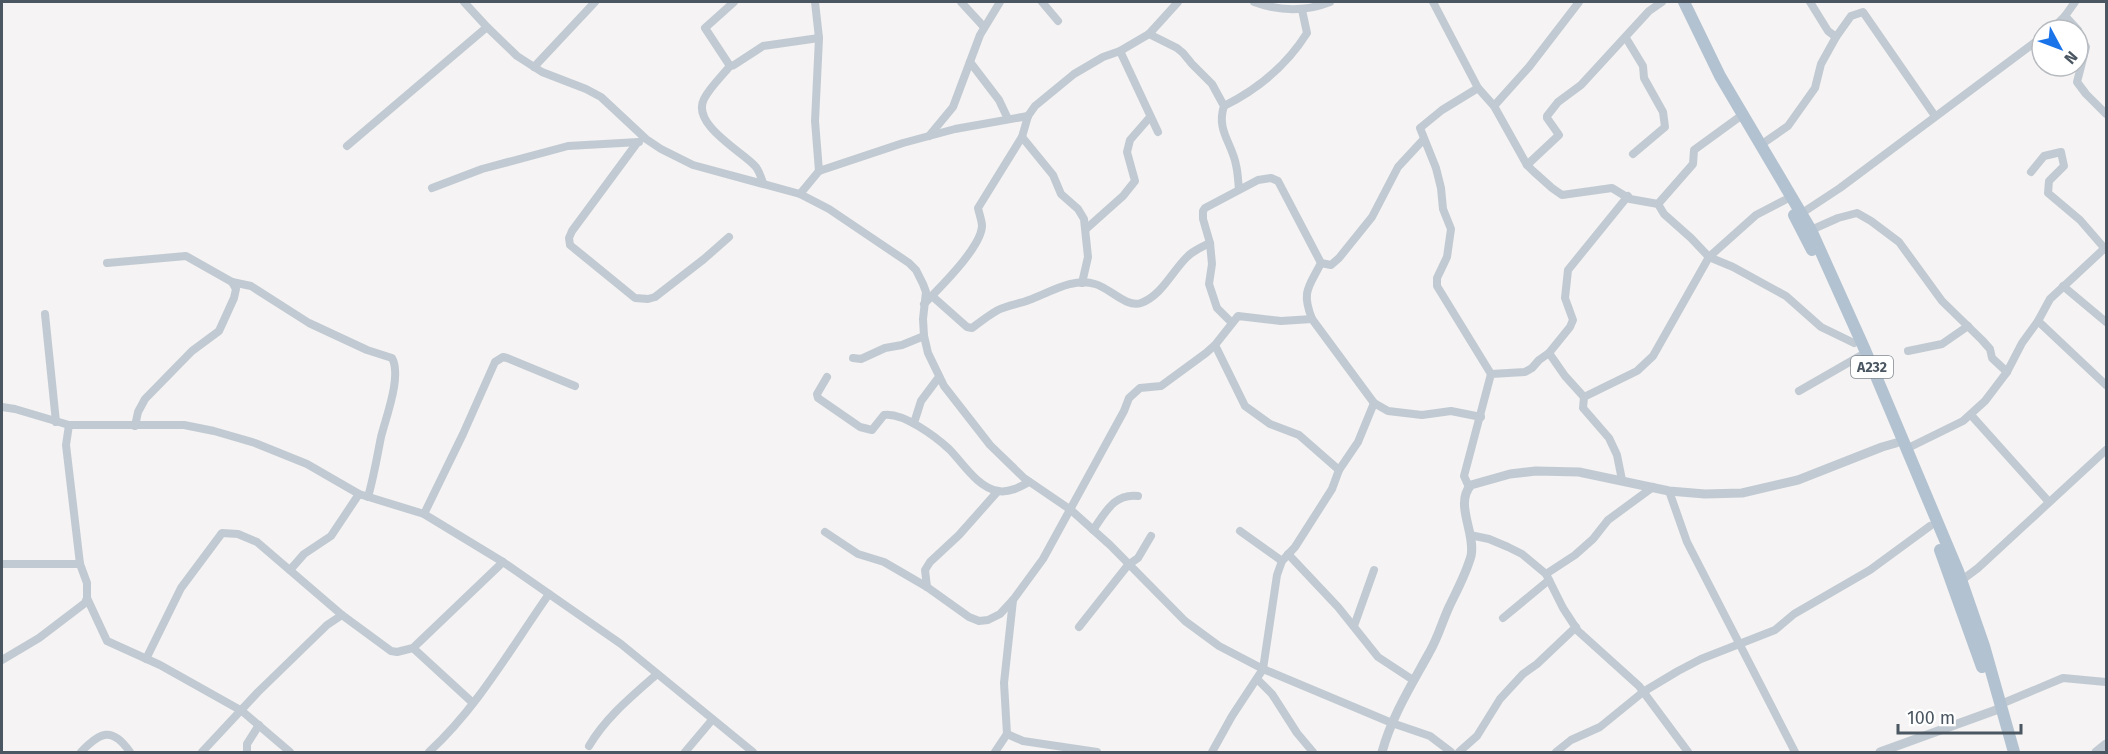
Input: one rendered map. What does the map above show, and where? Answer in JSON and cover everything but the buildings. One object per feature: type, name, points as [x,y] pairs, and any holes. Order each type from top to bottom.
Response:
[{"type":"main road","name":"A232","points":[[1676,2],[1701,55],[1785,200],[1811,230],[1865,350],[1930,526],[1957,583]]},
{"type":"main road","name":"A232","points":[[1684,2],[1720,76],[1762,144],[1799,215],[1901,446],[1957,583],[2014,753]]},
{"type":"main road","name":"A232","points":[[1998,707],[2005,753]]},
{"type":"street","points":[[464,2],[518,56],[534,67],[601,97],[646,139],[693,165],[800,194],[829,208],[909,263],[916,270],[926,292],[924,336],[928,353],[939,377],[990,445],[1029,482],[1071,510],[1162,599],[1219,646],[1263,669],[1392,723],[1430,736],[1451,753]]},
{"type":"street","points":[[534,67],[595,2]]},
{"type":"street","points":[[730,66],[705,28],[734,2]]},
{"type":"street","points":[[815,2],[819,38],[814,121],[819,171]]},
{"type":"street","points":[[961,2],[984,27]]},
{"type":"street","points":[[928,136],[953,107],[984,27],[1000,2]]},
{"type":"street","points":[[1042,2],[1058,21]]},
{"type":"street","points":[[924,304],[956,272],[978,239],[982,226],[978,208],[1022,137],[1028,116],[1035,106],[1074,74],[1149,34],[1178,2]]},
{"type":"street","points":[[1254,2],[1302,10],[1330,2]]},
{"type":"street","points":[[1433,2],[1478,88],[1494,106],[1527,165],[1552,188],[1562,195],[1612,188],[1630,199],[1658,204],[1664,214],[1709,257],[1786,296],[1821,327],[1854,343]]},
{"type":"street","points":[[1494,106],[1529,67],[1579,2]]},
{"type":"street","points":[[1527,165],[1559,135],[1547,118],[1551,110],[1581,85],[1649,11],[1662,2]]},
{"type":"street","points":[[1810,2],[1828,31],[1836,37]]},
{"type":"street","points":[[2065,16],[2075,2]]},
{"type":"street","points":[[1239,189],[1236,165],[1224,138],[1221,115],[1224,106],[1240,98],[1275,73],[1298,46],[1306,33],[1302,10]]},
{"type":"street","points":[[1762,144],[1788,126],[1815,88],[1821,64],[1836,37],[1851,16],[1863,12],[1935,116]]},
{"type":"street","points":[[346,146],[487,27]]},
{"type":"street","points":[[1149,34],[1183,53],[1212,84],[1224,106]]},
{"type":"street","points":[[764,183],[757,167],[706,123],[701,105],[730,66],[763,46],[819,38]]},
{"type":"street","points":[[1626,38],[1643,66],[1644,78],[1663,112],[1665,127],[1633,154]]},
{"type":"street","points":[[1799,215],[1840,188],[2030,46]]},
{"type":"street","points":[[1120,51],[1158,132]]},
{"type":"street","points":[[970,62],[999,100],[1008,119]]},
{"type":"street","points":[[2077,78],[2077,82],[2106,114]]},
{"type":"street","points":[[1468,487],[1464,476],[1491,374],[1437,286],[1437,278],[1447,257],[1450,229],[1443,209],[1436,168],[1423,140],[1421,126],[1449,105],[1478,88]]},
{"type":"street","points":[[800,194],[819,171],[928,136],[983,122],[1028,116]]},
{"type":"street","points":[[1086,229],[1123,196],[1135,181],[1128,152],[1130,140],[1150,117]]},
{"type":"street","points":[[1658,204],[1693,164],[1694,150],[1738,118]]},
{"type":"street","points":[[1022,137],[1053,175],[1061,194],[1078,209],[1084,219],[1088,257],[1082,283]]},
{"type":"street","points":[[432,188],[482,169],[568,146],[637,143],[646,139]]},
{"type":"street","points":[[1232,323],[1217,308],[1209,284],[1212,264],[1203,211],[1258,180],[1271,178],[1278,181],[1321,263],[1331,266],[1372,217],[1398,167],[1423,140]]},
{"type":"street","points":[[637,143],[572,231],[569,238],[570,245],[635,298],[648,299],[655,297],[729,237]]},
{"type":"street","points":[[1382,753],[1392,723],[1430,652],[1462,582],[1471,556],[1472,546],[1464,495],[1468,487],[1474,483],[1510,474],[1536,471],[1579,472],[1669,491],[1742,493],[1798,480],[1882,447],[1901,446],[1971,415],[2007,372],[2050,299],[2106,249],[2080,220],[2048,193],[2049,181],[2064,166],[2061,152],[2044,156],[2031,172]]},
{"type":"street","points":[[1491,374],[1525,372],[1532,369],[1570,327],[1573,320],[1566,298],[1568,270],[1628,196]]},
{"type":"street","points":[[1584,397],[1637,371],[1653,356],[1709,257],[1756,215],[1785,200]]},
{"type":"street","points":[[1811,230],[1857,213],[1871,221],[1899,242],[1942,301],[1982,340],[1992,358],[2007,372]]},
{"type":"street","points":[[932,296],[967,327],[972,328],[1010,305],[1027,301],[1064,286],[1082,283],[1094,283],[1131,304],[1139,304],[1155,294],[1188,256],[1210,243]]},
{"type":"street","points":[[107,263],[186,256],[232,282],[251,286],[309,323],[367,350],[392,358],[394,362],[393,393],[381,437],[376,470],[363,495],[331,536],[304,554],[290,570]]},
{"type":"street","points":[[1321,263],[1306,291],[1306,303],[1312,319],[1374,403],[1388,411],[1422,415],[1452,411],[1481,417]]},
{"type":"street","points":[[135,426],[138,412],[145,399],[192,351],[219,331],[234,298],[236,289],[232,282]]},
{"type":"street","points":[[2063,286],[2106,322]]},
{"type":"street","points":[[45,314],[56,422]]},
{"type":"street","points":[[825,532],[858,554],[884,562],[927,587],[969,617],[979,621],[994,618],[1013,600],[1043,559],[1129,398],[1140,388],[1161,386],[1215,345],[1241,315],[1281,321],[1312,319]]},
{"type":"street","points":[[2038,321],[2106,385]]},
{"type":"street","points":[[1908,351],[1942,344],[1968,326]]},
{"type":"street","points":[[853,358],[861,359],[885,348],[902,345],[924,336]]},
{"type":"street","points":[[1215,345],[1245,406],[1269,424],[1299,435],[1339,470]]},
{"type":"street","points":[[1549,352],[1565,376],[1584,397],[1583,408],[1609,438],[1617,455],[1622,480]]},
{"type":"street","points":[[1799,391],[1860,356]]},
{"type":"street","points":[[424,514],[495,362],[503,357],[507,358],[575,386]]},
{"type":"street","points":[[827,376],[817,394],[818,398],[860,427],[872,430],[887,414],[914,423],[948,448],[983,485],[998,491],[1010,490],[1029,482]]},
{"type":"street","points":[[914,423],[921,400],[939,377]]},
{"type":"street","points":[[1212,753],[1232,716],[1263,669],[1277,574],[1282,561],[1324,503],[1339,470],[1358,442],[1374,403]]},
{"type":"street","points":[[2,407],[69,425],[184,425],[255,443],[307,464],[363,495],[424,514],[503,562],[621,644],[753,753]]},
{"type":"street","points":[[1971,415],[2049,501]]},
{"type":"street","points":[[2,660],[39,638],[85,603],[87,598],[87,583],[80,564],[66,445],[69,425]]},
{"type":"street","points":[[1957,583],[2106,450]]},
{"type":"street","points":[[1503,618],[1593,539],[1608,520],[1653,487]]},
{"type":"street","points":[[927,587],[926,570],[930,562],[959,535],[998,491]]},
{"type":"street","points":[[1669,491],[1687,542],[1795,753]]},
{"type":"street","points":[[1093,530],[1118,499],[1128,495],[1138,496]]},
{"type":"street","points":[[1556,753],[1571,740],[1600,727],[1643,692],[1701,659],[1775,630],[1794,614],[1870,570],[1930,526]]},
{"type":"street","points":[[1240,531],[1282,561]]},
{"type":"street","points":[[146,659],[181,588],[222,533],[238,534],[257,542],[342,615],[391,651],[397,652],[412,648],[503,562]]},
{"type":"street","points":[[1470,535],[1489,539],[1522,554],[1547,577],[1576,627],[1643,692],[1688,753]]},
{"type":"street","points":[[1079,627],[1128,565],[1138,558],[1151,536]]},
{"type":"street","points":[[1288,554],[1354,626],[1378,657],[1413,680]]},
{"type":"street","points":[[2,564],[80,564]]},
{"type":"street","points":[[1354,626],[1374,570]]},
{"type":"street","points":[[429,753],[473,703],[507,658],[517,639],[549,594]]},
{"type":"street","points":[[87,598],[107,641],[146,659],[242,711],[259,725],[278,749],[290,753]]},
{"type":"street","points":[[995,753],[1007,734],[1004,683],[1013,600]]},
{"type":"street","points":[[202,753],[258,692],[327,625],[342,615]]},
{"type":"street","points":[[1459,753],[1477,736],[1500,699],[1523,674],[1538,664],[1576,627]]},
{"type":"street","points":[[412,648],[473,703]]},
{"type":"street","points":[[589,746],[598,731],[615,712],[657,674]]},
{"type":"street","points":[[1880,753],[1998,707],[2063,678],[2106,682]]},
{"type":"street","points":[[1257,679],[1272,694],[1313,753]]},
{"type":"street","points":[[685,753],[712,720]]},
{"type":"street","points":[[247,753],[247,744],[259,725]]},
{"type":"street","points":[[81,753],[96,737],[105,734],[115,737],[130,753]]},
{"type":"street","points":[[1007,734],[1029,742],[1097,753]]},
{"type":"street","points":[[2096,753],[2106,744]]}]
